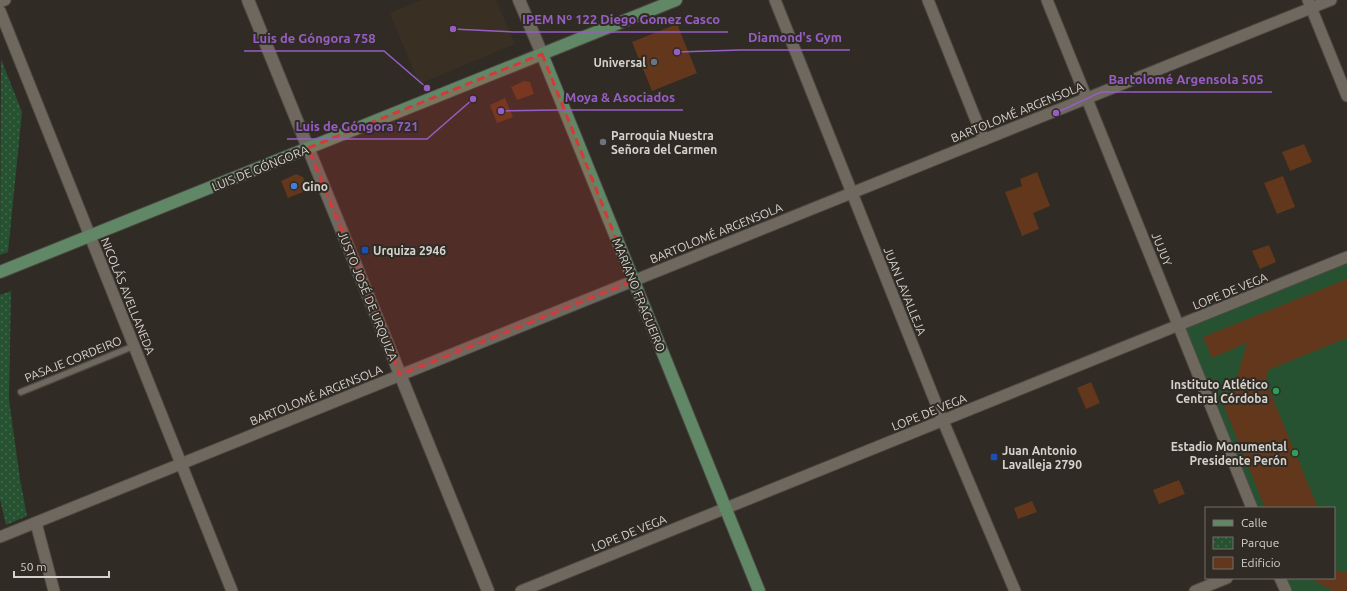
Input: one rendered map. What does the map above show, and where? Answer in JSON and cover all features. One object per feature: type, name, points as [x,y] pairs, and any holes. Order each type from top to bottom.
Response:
[{"type":"main road","name":"LUIS DE GÓNGORA","points":[[0,272],[676,0]]},
{"type":"main road","name":"MARIANO FRAGUEIRO","points":[[542,54],[758,591]]},
{"type":"street","points":[[0,2],[5,0]]},
{"type":"street","name":"JUSTO JOSÉ DE URQUIZA","points":[[248,0],[488,591]]},
{"type":"street","name":"MARIANO FRAGUEIRO","points":[[519,0],[542,54]]},
{"type":"street","name":"JUAN LAVALLEJA","points":[[775,0],[943,421],[1015,591]]},
{"type":"street","points":[[928,0],[984,140]]},
{"type":"street","name":"JUJUY","points":[[1047,0],[1252,507]]},
{"type":"street","name":"BARTOLOMÉ ARGENSOLA","points":[[0,537],[984,140],[1309,4],[1331,0]]},
{"type":"street","points":[[1309,4],[1347,96]]},
{"type":"street","name":"NICOLÁS AVELLANEDA","points":[[0,11],[232,591]]},
{"type":"street","name":"LOPE DE VEGA","points":[[521,591],[1347,257]]},
{"type":"street","points":[[36,523],[54,591]]},
{"type":"street","points":[[1195,591],[1225,579]]},
{"type":"street","points":[[1280,579],[1286,591]]},
{"type":"lane","name":"PASAJE CORDEIRO","points":[[21,392],[134,346]]},
{"type":"highlighted area","points":[[542,54],[633,281],[400,375],[308,148]]},
{"type":"shaded area","points":[[422,0],[496,0],[515,44],[419,84],[390,13]]},
{"type":"green space","points":[[1,59],[22,112],[8,252],[0,255]]},
{"type":"green space","name":"Estadio Monumental Presidente Perón","points":[[1347,257],[1347,591],[1286,591],[1281,579],[1335,579],[1335,507],[1253,507],[1179,325]]},
{"type":"green space","points":[[11,291],[9,400],[20,479],[27,516],[6,525],[0,499],[0,295]]},
{"type":"building","points":[[677,24],[697,73],[652,91],[632,42]]},
{"type":"building","points":[[524,81],[530,82],[534,94],[517,100],[511,87]]},
{"type":"building","points":[[505,98],[513,117],[497,123],[490,105]]},
{"type":"building","points":[[1304,144],[1312,162],[1290,171],[1282,152]]},
{"type":"building","points":[[1037,172],[1050,206],[1033,213],[1039,229],[1022,236],[1005,192],[1022,186],[1020,179]]},
{"type":"building","name":"Gino","points":[[296,174],[303,177],[308,190],[288,198],[281,181]]},
{"type":"building","points":[[1283,176],[1295,207],[1277,214],[1264,183]]},
{"type":"building","points":[[1269,245],[1276,262],[1260,269],[1252,251]]},
{"type":"building","points":[[1347,279],[1347,338],[1268,370],[1266,382],[1318,507],[1265,507],[1221,399],[1232,394],[1247,343],[1212,358],[1203,337]]},
{"type":"building","points":[[1091,382],[1100,403],[1086,409],[1077,388]]},
{"type":"building","points":[[1179,480],[1185,494],[1159,504],[1153,490]]},
{"type":"building","points":[[1032,501],[1037,512],[1018,519],[1014,508]]},
{"type":"building","points":[[1335,570],[1347,572],[1347,591],[1333,591],[1311,579],[1335,579]]},
{"type":"place","name":"IPEM Nº 122 Diego Gomez Casco","points":[[453,29]]},
{"type":"place","name":"Diamond's Gym","points":[[677,52]]},
{"type":"place","name":"Universal","points":[[654,62]]},
{"type":"place","name":"Luis de Góngora 758","points":[[427,88]]},
{"type":"place","name":"Luis de Góngora 721","points":[[473,99]]},
{"type":"place","name":"Moya & Asociados","points":[[501,111]]},
{"type":"place","name":"Bartolomé Argensola 505","points":[[1056,113]]},
{"type":"place","name":"Parroquia Nuestra Señora del Carmen","points":[[603,142]]},
{"type":"place","name":"Gino","points":[[294,186]]},
{"type":"place","name":"Urquiza 2946","points":[[365,250]]},
{"type":"place","name":"Instituto Atlético Central Córdoba","points":[[1276,391]]},
{"type":"place","name":"Estadio Monumental Presidente Perón","points":[[1295,453]]},
{"type":"place","name":"Juan Antonio Lavalleja 2790","points":[[994,457]]}]
